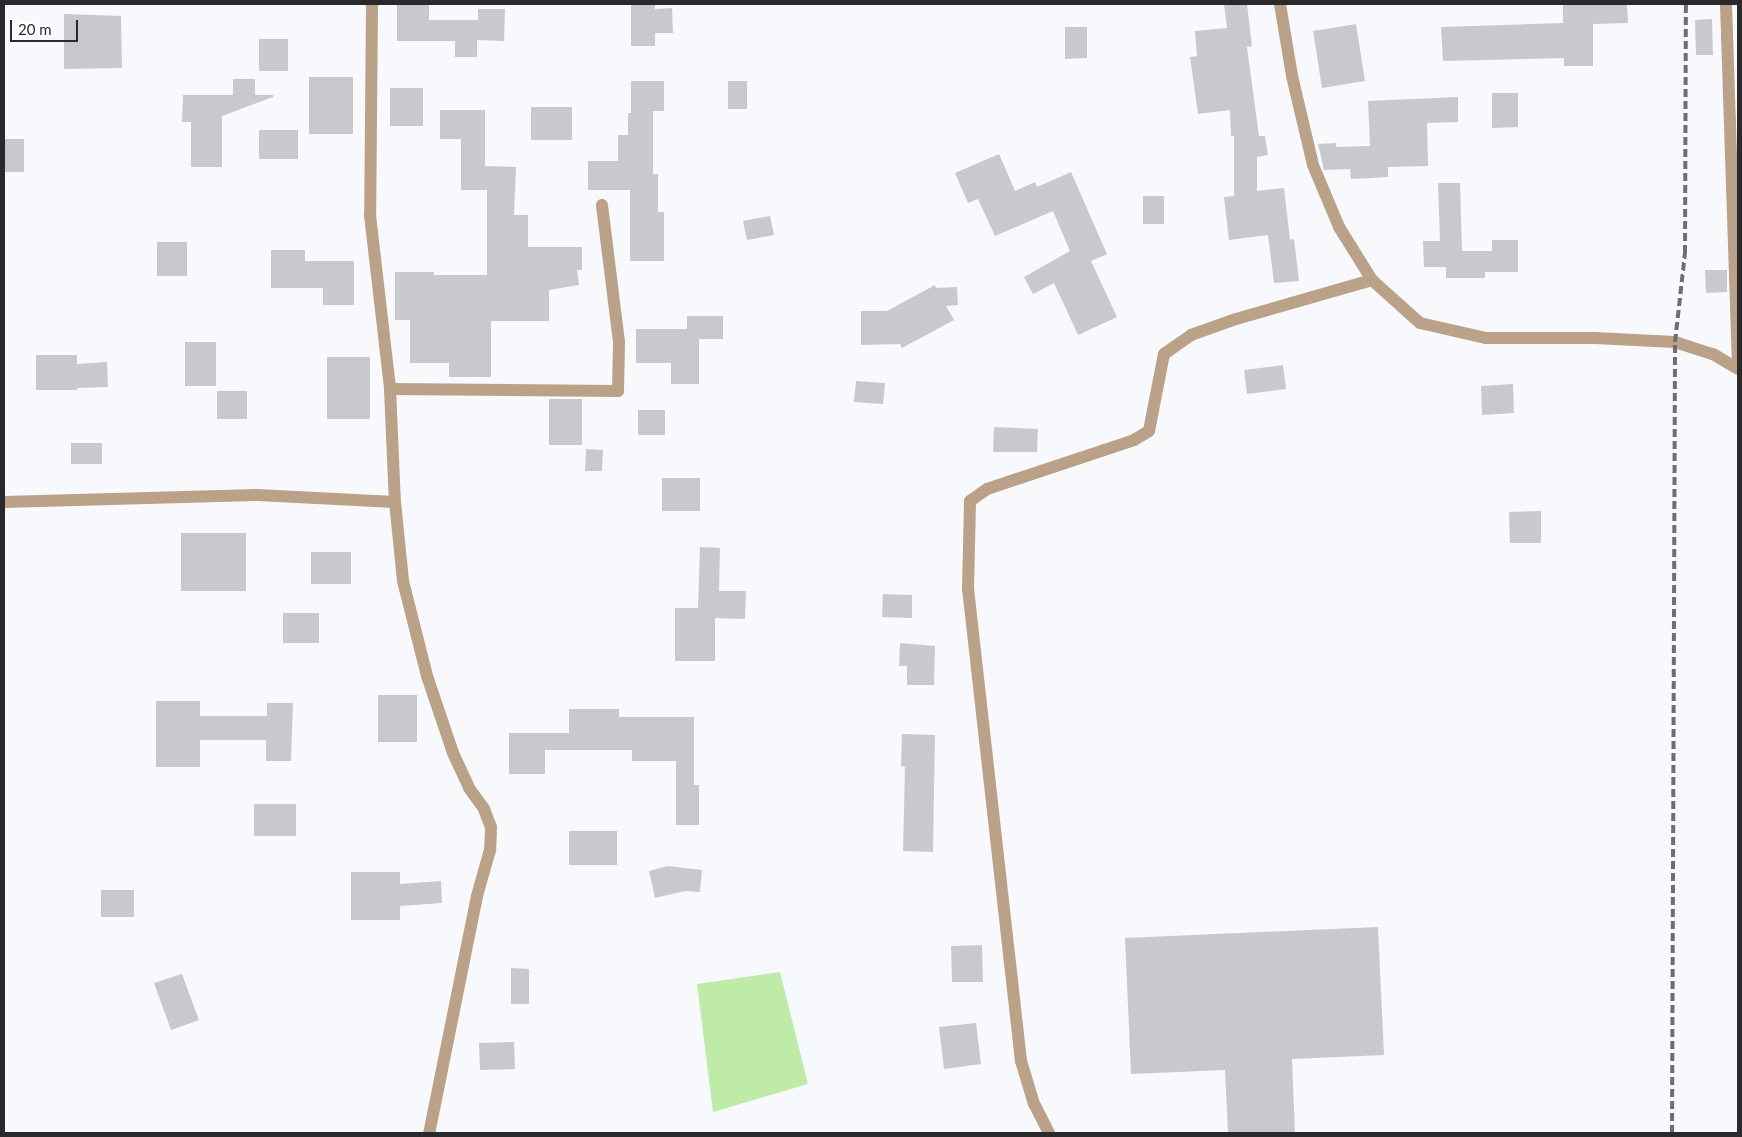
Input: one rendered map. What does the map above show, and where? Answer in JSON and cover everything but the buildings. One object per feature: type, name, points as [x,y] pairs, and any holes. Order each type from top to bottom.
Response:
[{"type":"street","points":[[372,4],[370,215],[390,389],[395,502],[403,581],[427,676],[453,754],[469,788],[484,809],[491,827],[490,850],[477,896],[430,1133]]},
{"type":"street","points":[[1280,4],[1292,76],[1313,166],[1338,226],[1372,280],[1420,323],[1486,338],[1595,338],[1675,342],[1713,354],[1738,370]]},
{"type":"street","points":[[1726,4],[1738,365]]},
{"type":"street","points":[[390,389],[618,391],[618,342],[602,205]]},
{"type":"street","points":[[1049,1133],[1034,1104],[1021,1061],[968,590],[970,501],[987,489],[1134,440],[1149,431],[1164,354],[1191,335],[1236,319],[1372,280]]},
{"type":"street","points":[[4,502],[257,495],[395,502]]},
{"type":"green space","points":[[780,972],[808,1084],[713,1112],[697,984]]},
{"type":"railway","points":[[1672,1133],[1675,342],[1685,253],[1686,4]]}]
